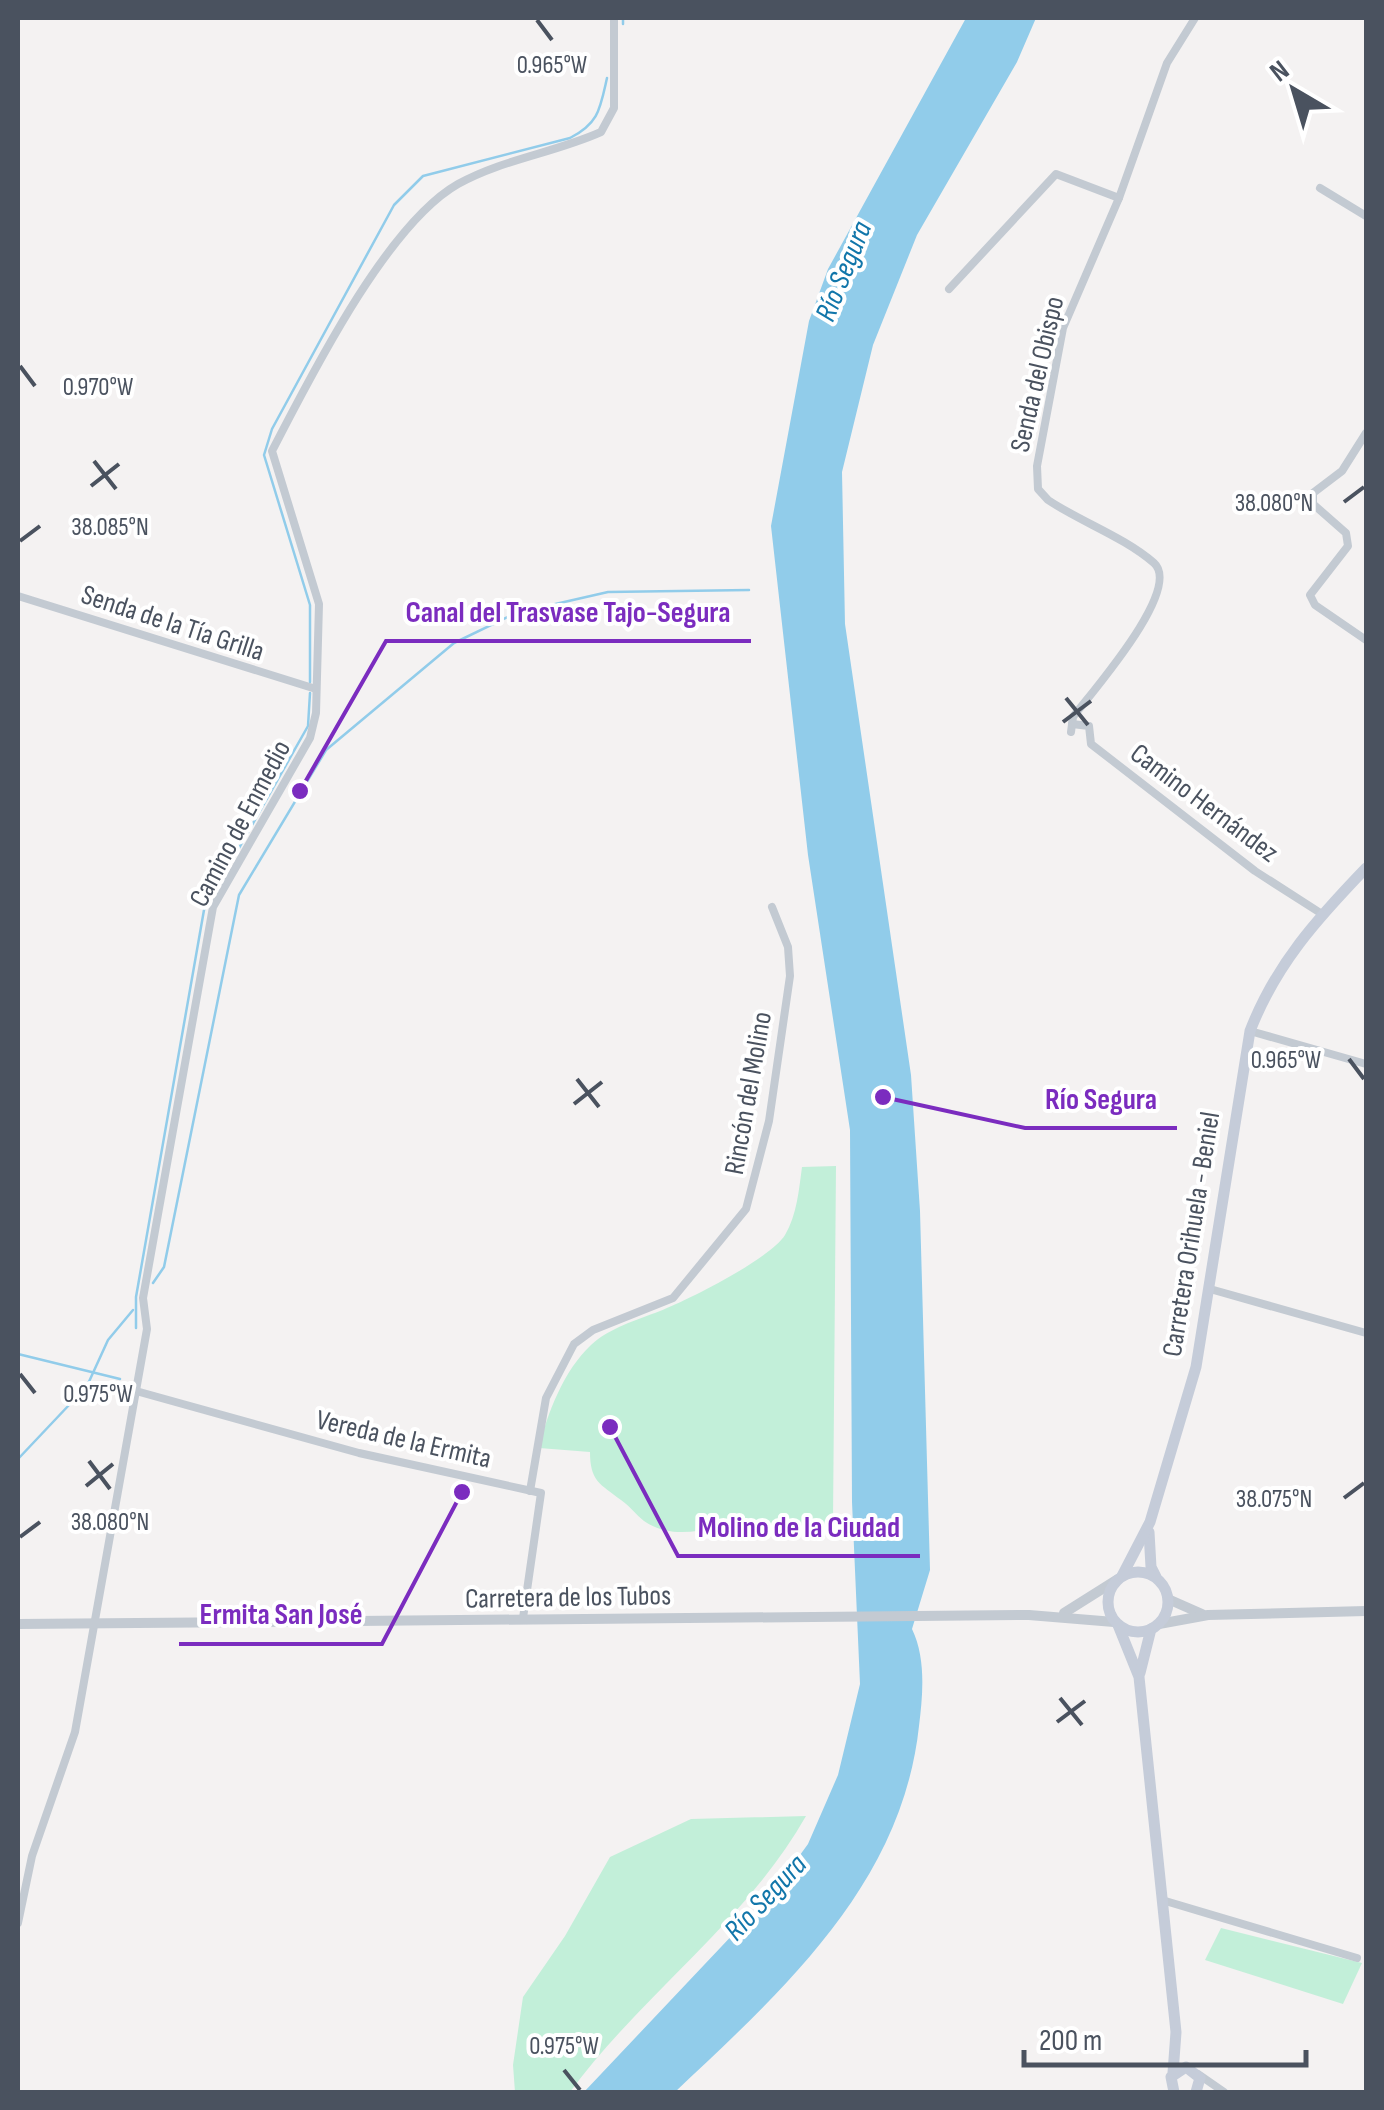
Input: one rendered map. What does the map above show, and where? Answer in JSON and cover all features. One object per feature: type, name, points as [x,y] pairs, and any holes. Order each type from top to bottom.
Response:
[{"type":"main road","name":"Carretera Orihuela - Beniel","points":[[1120,1577],[1150,1522],[1196,1367],[1250,1031],[1282,964],[1366,868]]},
{"type":"main road","name":"Carretera Orihuela - Beniel","points":[[1150,1522],[1150,1567],[1159,1580]]},
{"type":"main road","points":[[1139,1677],[1168,1599],[1159,1580],[1141,1572],[1120,1577],[1107,1603],[1139,1677],[1176,2032],[1173,2092]]},
{"type":"main road","points":[[1116,1624],[1134,1632],[1155,1627]]},
{"type":"main road","points":[[1176,2032],[1195,2071],[1197,2092]]},
{"type":"main road","points":[[1173,2073],[1195,2071]]},
{"type":"street","name":"Camino de Enmedio","points":[[18,1922],[32,1856],[69,1755],[96,1624],[147,1329],[143,1298],[213,907],[310,738],[319,604],[272,452],[327,343],[422,214],[453,187],[491,167],[601,132],[614,108],[614,18]]},
{"type":"street","name":"Senda del Obispo","points":[[1072,728],[1154,606],[1162,579],[1157,566],[1072,517],[1038,489],[1037,466],[1064,328],[1119,198],[1167,63],[1195,18]]},
{"type":"street","points":[[949,289],[1056,174],[1119,198]]},
{"type":"street","points":[[1320,188],[1366,216]]},
{"type":"street","points":[[1366,432],[1342,470],[1313,492],[1313,504],[1346,533],[1348,546],[1310,595],[1315,605],[1366,640]]},
{"type":"street","name":"Senda de la Tía Grilla","points":[[18,596],[316,689]]},
{"type":"street","name":"Camino Hernández","points":[[1072,728],[1089,726],[1091,744],[1255,870],[1322,914]]},
{"type":"street","name":"Rincón del Molino","points":[[530,1491],[546,1398],[574,1344],[593,1330],[673,1298],[746,1209],[769,1121],[790,976],[786,938],[772,907]]},
{"type":"street","points":[[1250,1031],[1366,1064]]},
{"type":"street","points":[[1210,1288],[1366,1333]]},
{"type":"street","name":"Vereda de la Ermita","points":[[136,1391],[359,1453],[530,1491]]},
{"type":"street","points":[[523,1618],[540,1493],[530,1491]]},
{"type":"street","name":"Carretera de los Tubos","points":[[1058,1615],[1073,1610],[1120,1577]]},
{"type":"street","points":[[1168,1599],[1183,1609],[1208,1615]]},
{"type":"street","points":[[1155,1627],[1208,1615],[1366,1611]]},
{"type":"street","name":"Carretera de los Tubos","points":[[18,1624],[933,1615],[1058,1615],[1116,1624]]},
{"type":"street","points":[[1162,1900],[1357,1958]]},
{"type":"street","points":[[1195,2071],[1223,2092]]},
{"type":"street","points":[[1197,2092],[1223,2092]]},
{"type":"green space","points":[[836,1166],[833,1521],[797,1530],[751,1524],[683,1532],[657,1528],[594,1476],[590,1452],[539,1448],[558,1393],[591,1345],[615,1329],[708,1288],[763,1255],[789,1227],[802,1167]]},
{"type":"green space","points":[[806,1816],[754,1890],[598,2056],[570,2092],[515,2092],[513,2065],[523,1997],[565,1936],[610,1857],[691,1819]]},
{"type":"green space","points":[[1221,1928],[1362,1963],[1343,2004],[1205,1960]]},
{"type":"water","points":[[966,18],[1036,18],[1017,62],[917,235],[873,345],[842,472],[845,624],[911,1075],[920,1211],[930,1570],[912,1629],[921,1664],[919,1726],[908,1783],[889,1835],[832,1930],[796,1973],[675,2092],[584,2092],[773,1892],[808,1844],[838,1775],[860,1684],[852,1502],[850,1130],[808,855],[771,526],[809,321],[828,269]]},
{"type":"waterway","points":[[623,18],[623,24]]},
{"type":"waterway","points":[[310,682],[310,605],[264,455],[272,429],[394,205],[423,176],[570,138],[587,127],[597,114],[607,78]]},
{"type":"waterway","points":[[153,1283],[164,1267],[239,895],[326,750],[454,643],[516,613],[608,592],[749,590]]},
{"type":"waterway","points":[[136,1328],[136,1297],[204,910],[308,726],[310,693]]},
{"type":"waterway","points":[[18,1459],[87,1386],[108,1340],[133,1310]]},
{"type":"waterway","points":[[18,1354],[120,1379]]},
{"type":"place","name":"Canal del Trasvase Tajo-Segura","points":[[300,791]]},
{"type":"place","name":"Río Segura","points":[[883,1097]]},
{"type":"place","name":"Molino de la Ciudad","points":[[610,1427]]},
{"type":"place","name":"Ermita San José","points":[[462,1492]]}]
